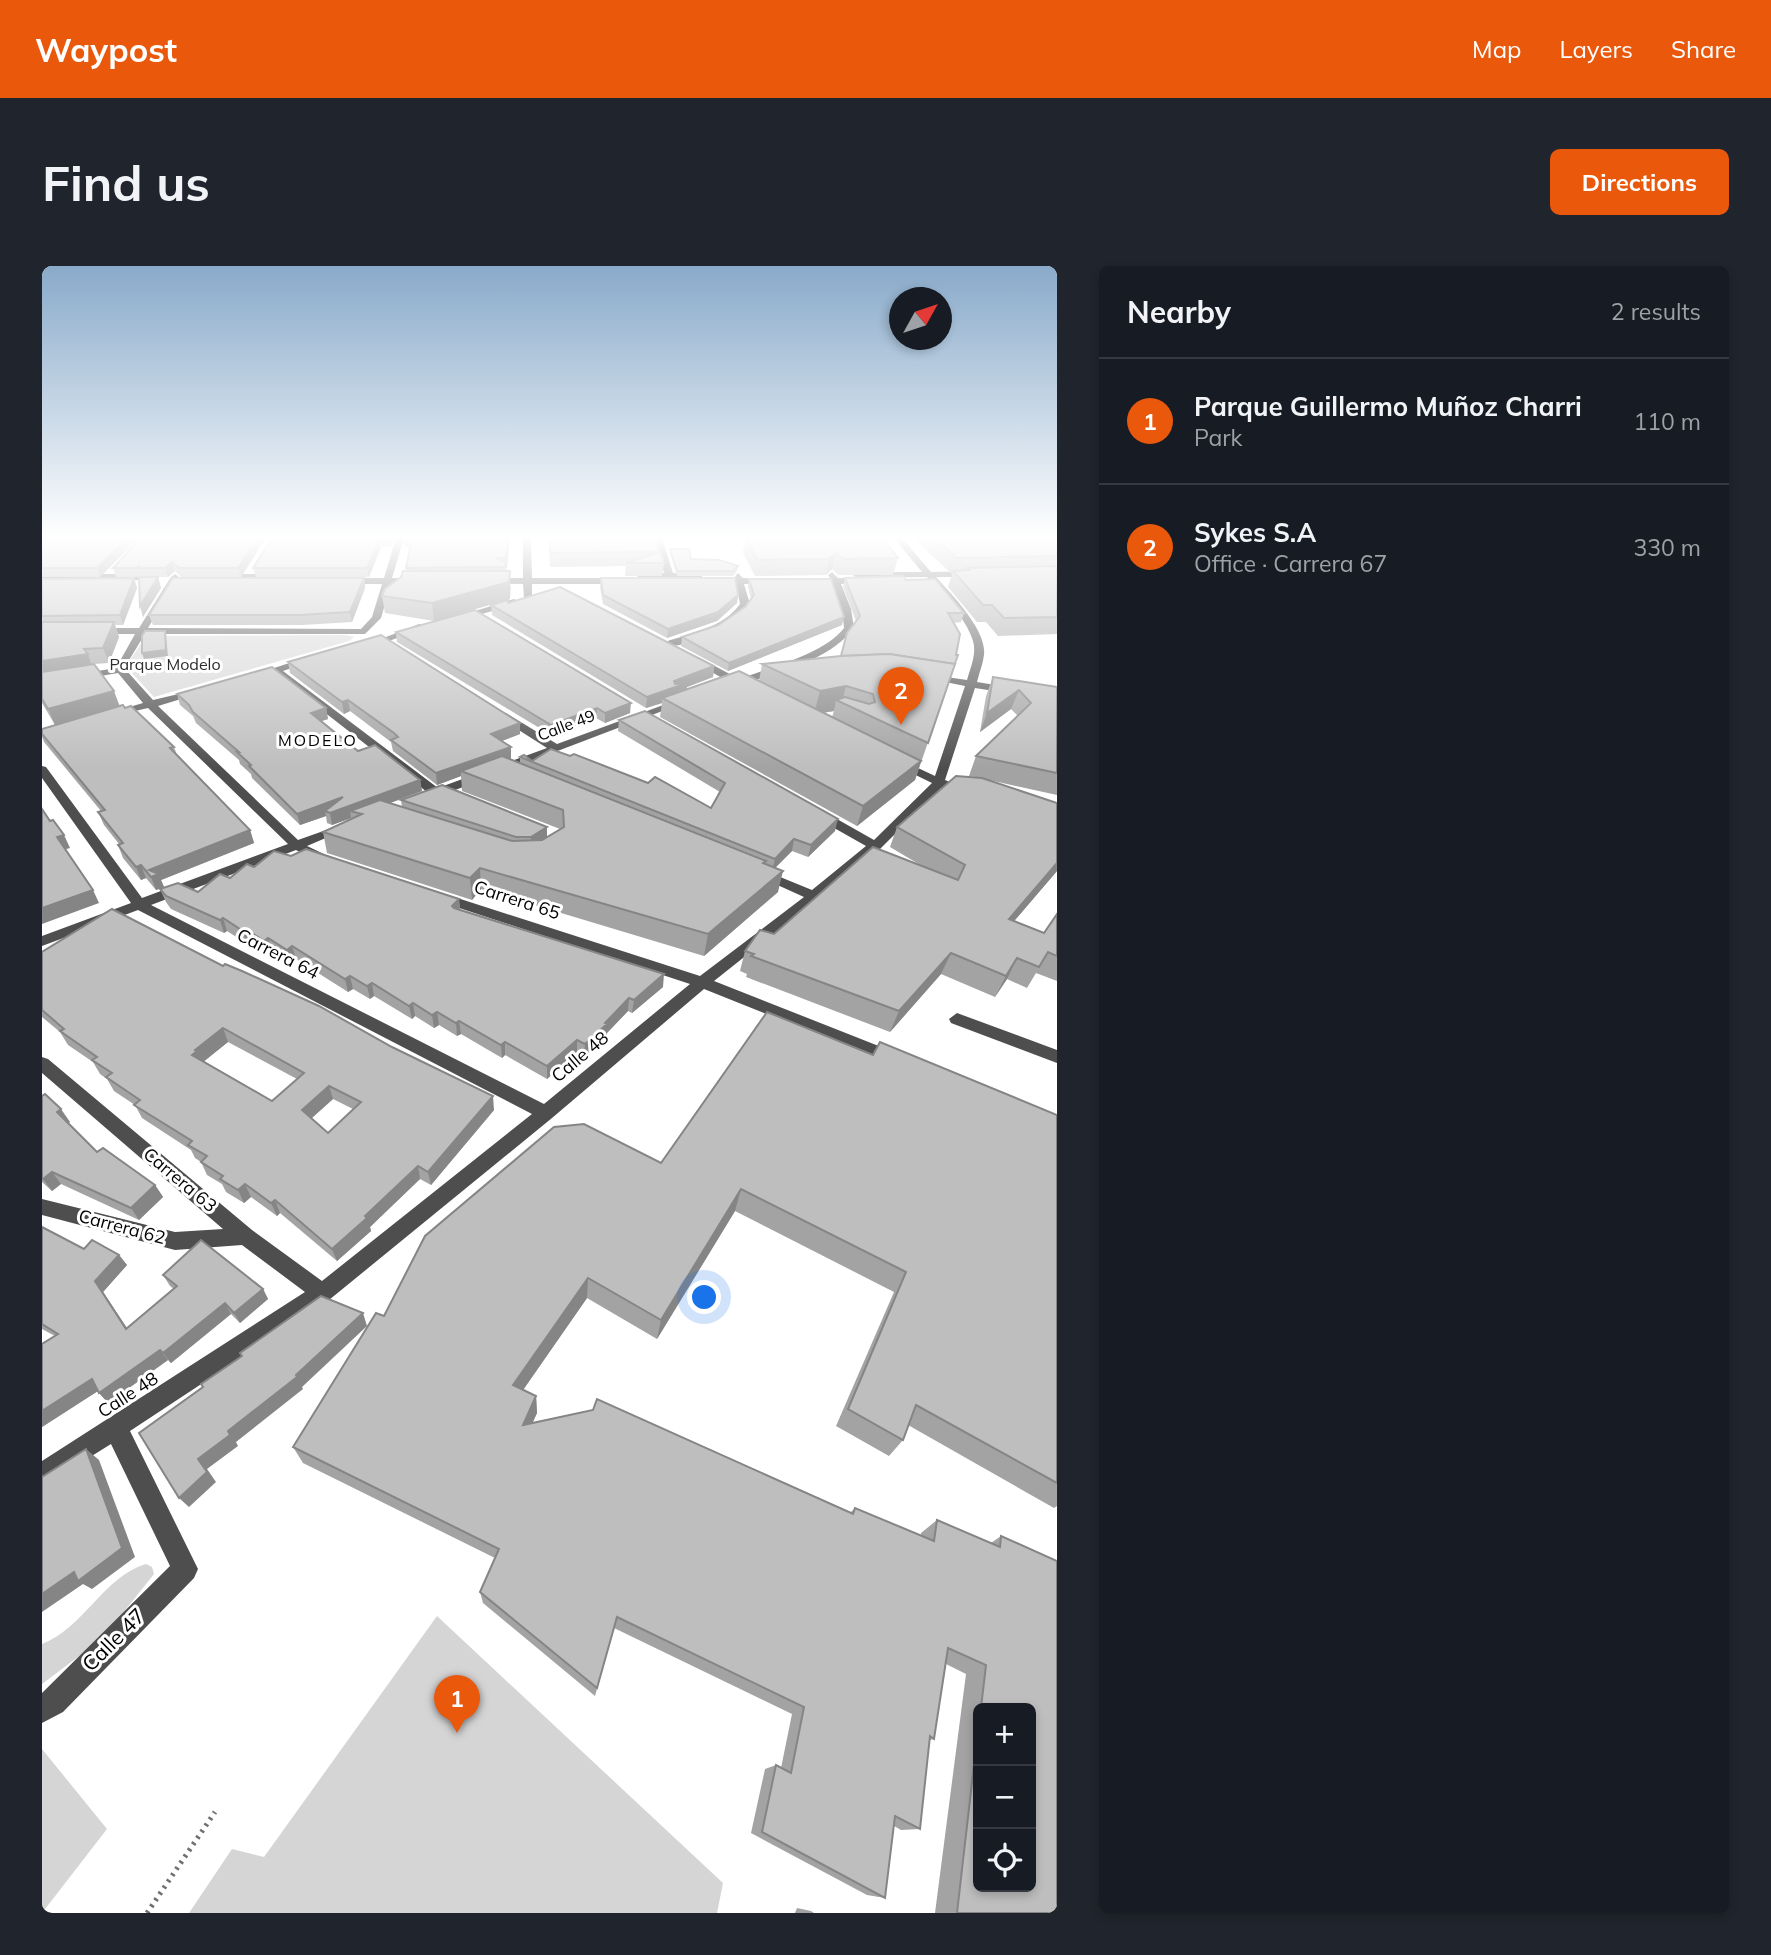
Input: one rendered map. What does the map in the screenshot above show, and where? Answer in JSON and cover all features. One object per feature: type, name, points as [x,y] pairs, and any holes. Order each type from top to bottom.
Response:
[{"type":"street","points":[[42,683],[121,667],[149,615]]},
{"type":"street","points":[[375,635],[380,615]]},
{"type":"street","points":[[440,622],[466,615]]},
{"type":"street","points":[[481,615],[488,619]]},
{"type":"street","points":[[668,644],[725,624],[740,615]]},
{"type":"street","points":[[724,687],[825,648],[844,636],[850,626],[846,615]]},
{"type":"street","name":"Calle 48","points":[[42,1475],[322,1293],[546,1113],[702,982],[875,846],[938,784],[979,653],[978,640],[962,615]]},
{"type":"street","points":[[350,643],[375,635],[428,625]]},
{"type":"street","points":[[79,631],[375,635]]},
{"type":"street","points":[[656,638],[759,694]]},
{"type":"street","points":[[238,680],[328,654]]},
{"type":"street","points":[[42,673],[121,667]]},
{"type":"street","points":[[121,667],[150,704],[297,846],[316,857],[342,865]]},
{"type":"street","points":[[276,670],[439,792],[466,799]]},
{"type":"street","points":[[755,676],[800,673]]},
{"type":"street","points":[[916,675],[1057,698]]},
{"type":"street","points":[[102,718],[213,687]]},
{"type":"street","name":"Calle 49","points":[[415,801],[698,696]]},
{"type":"street","points":[[486,705],[555,748]]},
{"type":"street","points":[[881,755],[938,784],[965,790]]},
{"type":"street","points":[[502,768],[527,779]]},
{"type":"street","name":"Carrera 64","points":[[42,770],[140,905],[546,1113]]},
{"type":"street","points":[[802,804],[875,846]]},
{"type":"street","points":[[42,942],[358,822]]},
{"type":"street","points":[[739,865],[814,896]]},
{"type":"street","name":"Carrera 65","points":[[432,894],[702,982],[918,1068]]},
{"type":"street","points":[[957,1019],[1057,1057]]},
{"type":"street","name":"Carrera 63","points":[[42,1063],[246,1236],[322,1293]]},
{"type":"street","name":"Carrera 62","points":[[42,1206],[175,1241],[246,1236]]},
{"type":"street","name":"Calle 47","points":[[42,1709],[53,1702],[185,1569],[116,1428]]},
{"type":"path","points":[[147,1913],[215,1812]]},
{"type":"green space","name":"Parque Modelo","points":[[146,636],[354,637],[349,641],[154,697],[128,669],[128,663]]},
{"type":"green space","points":[[146,1564],[152,1567],[154,1574],[103,1638],[42,1684],[42,1644],[70,1627],[118,1580]]},
{"type":"green space","points":[[437,1616],[723,1883],[717,1913],[189,1913],[232,1849],[264,1857]]},
{"type":"green space","points":[[42,1749],[107,1829],[42,1913]]},
{"type":"building","points":[[42,615],[120,615],[120,615]]},
{"type":"building","points":[[458,615],[483,615],[631,703],[605,713],[597,708],[551,725],[396,632]]},
{"type":"building","points":[[508,615],[614,615],[714,666],[674,681],[675,684],[687,683],[647,697]]},
{"type":"building","points":[[641,615],[710,615],[668,629]]},
{"type":"building","points":[[733,615],[843,615],[844,617],[729,663],[682,637],[718,625]]},
{"type":"building","points":[[949,615],[960,634],[955,664],[889,654],[841,656],[847,633],[860,616]]},
{"type":"building","points":[[1001,615],[1057,615],[1057,617],[1004,618]]},
{"type":"building","points":[[42,622],[114,622],[103,648],[84,649],[88,654],[42,661]]},
{"type":"building","points":[[145,631],[165,631],[166,650],[142,653],[142,636]]},
{"type":"building","points":[[381,635],[520,723],[491,734],[511,747],[436,773],[391,740],[398,737],[394,733],[348,700],[342,702],[288,662]]},
{"type":"building","points":[[889,654],[955,664],[928,743],[836,700],[845,697],[869,704],[875,702],[873,694],[846,686],[820,691],[762,664],[841,656]]},
{"type":"building","points":[[94,664],[114,691],[48,709],[42,699],[42,672]]},
{"type":"building","points":[[272,667],[326,708],[311,713],[358,751],[375,745],[420,780],[330,813],[325,811],[343,797],[297,814],[249,766],[251,765],[239,752],[193,712],[177,694]]},
{"type":"building","points":[[739,671],[921,761],[863,806],[662,698]]},
{"type":"building","points":[[993,677],[1057,687],[1057,773],[976,756],[1031,703],[1019,690],[987,713]]},
{"type":"building","points":[[123,705],[125,708],[131,706],[174,747],[170,748],[250,830],[149,870],[159,874],[151,877],[141,865],[136,867],[118,845],[123,843],[98,812],[105,810],[42,734],[42,729]]},
{"type":"building","points":[[645,711],[838,819],[811,845],[794,839],[775,859],[520,757],[524,755],[532,761],[551,749],[570,756],[574,754],[648,783],[655,777],[711,808],[725,783],[619,720]]},
{"type":"building","points":[[502,756],[766,861],[763,863],[783,871],[708,934],[480,868],[470,878],[323,832],[362,814],[350,811],[380,800],[512,841],[542,840],[564,827],[563,810],[461,771]]},
{"type":"building","points":[[956,776],[982,778],[1057,803],[1057,863],[1009,919],[1044,933],[1057,914],[1057,956],[1048,952],[1039,967],[1017,958],[1006,976],[951,953],[899,1011],[751,956],[754,954],[745,951],[760,930],[774,934],[873,847],[958,880],[965,865],[897,827]]},
{"type":"building","points":[[442,785],[547,827],[531,837],[516,837],[401,800]]},
{"type":"building","points":[[42,809],[64,835],[57,837],[93,890],[42,908]]},
{"type":"building","points":[[306,849],[459,899],[452,906],[454,908],[664,974],[634,1000],[629,998],[585,1044],[577,1040],[547,1066],[505,1042],[501,1045],[459,1021],[456,1023],[437,1012],[432,1015],[413,1003],[409,1006],[372,983],[367,986],[350,976],[345,979],[292,946],[287,950],[268,938],[264,941],[223,918],[220,920],[166,896],[160,889],[178,883],[198,892],[220,874],[230,878],[247,864],[254,867],[274,851],[291,856]]},
{"type":"building","points":[[112,909],[223,966],[225,964],[242,971],[319,1006],[392,1047],[493,1096],[428,1172],[418,1166],[332,1249],[275,1200],[271,1203],[245,1184],[238,1190],[220,1179],[223,1176],[201,1162],[207,1156],[188,1145],[192,1141],[134,1105],[140,1100],[106,1077],[112,1073],[92,1060],[97,1057],[60,1031],[64,1029],[42,1010],[42,952]],"holes":[[[223,1028],[304,1073],[272,1101],[192,1055]],[[329,1086],[361,1102],[328,1133],[302,1110]]]},
{"type":"building","points":[[767,1012],[873,1055],[880,1042],[1057,1115],[1057,1483],[916,1405],[903,1440],[848,1409],[906,1272],[741,1189],[661,1320],[588,1278],[513,1385],[536,1396],[523,1425],[593,1410],[597,1399],[853,1514],[855,1508],[934,1541],[937,1520],[1000,1547],[1001,1536],[1057,1561],[1057,1913],[957,1913],[973,1774],[973,1892],[1036,1892],[1036,1703],[982,1703],[986,1665],[948,1648],[934,1739],[930,1736],[920,1829],[895,1816],[885,1898],[762,1832],[776,1765],[791,1773],[804,1707],[617,1617],[597,1688],[480,1592],[499,1549],[293,1447],[376,1313],[384,1316],[425,1236],[554,1127],[584,1124],[661,1163]]},
{"type":"building","points":[[45,1094],[61,1109],[57,1112],[97,1152],[103,1148],[155,1185],[131,1208],[52,1172],[42,1178],[42,1096]]},
{"type":"building","points":[[42,1227],[84,1249],[92,1240],[119,1255],[95,1281],[126,1329],[177,1286],[163,1275],[201,1240],[263,1289],[234,1313],[225,1303],[163,1353],[160,1350],[99,1393],[92,1379],[42,1411],[42,1344],[58,1334],[42,1324]]},
{"type":"building","points":[[321,1296],[363,1313],[296,1375],[297,1377],[228,1431],[230,1435],[198,1459],[207,1472],[179,1498],[139,1433],[203,1387],[201,1384],[242,1356],[240,1353]]},
{"type":"building","points":[[86,1449],[122,1548],[78,1581],[74,1572],[42,1594],[42,1477]]},
{"type":"place","name":"Sykes S.A","points":[[901,725]]},
{"type":"place","name":"Parque Guillermo Muñoz Charri","points":[[457,1733]]},
{"type":"district","name":"MODELO","points":[[318,740]]}]
